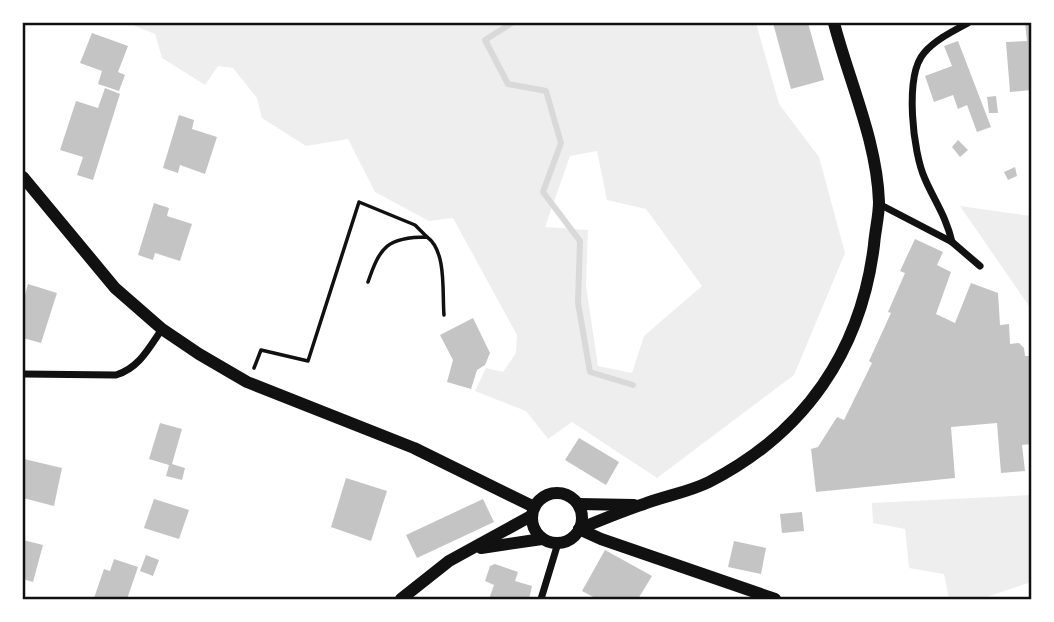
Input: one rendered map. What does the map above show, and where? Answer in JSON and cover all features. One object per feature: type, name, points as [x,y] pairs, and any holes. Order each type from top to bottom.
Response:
[{"type":"street","points":[[579,529],[705,483],[730,470],[781,433],[809,404],[834,371],[857,320],[871,270],[879,204],[865,127],[834,23]]},
{"type":"street","points":[[952,242],[947,217],[924,177],[912,109],[915,76],[922,54],[942,37],[968,23]]},
{"type":"street","points":[[23,177],[96,267],[162,329],[247,382],[414,448],[532,512]]},
{"type":"street","points":[[879,204],[952,242],[980,265]]},
{"type":"street","points":[[23,374],[116,375],[128,371],[141,359],[162,329]]},
{"type":"street","points":[[401,599],[450,562],[477,549],[532,512],[544,496],[559,492],[578,505],[640,505]]},
{"type":"street","points":[[477,549],[542,539],[558,544],[571,539],[582,521],[578,505]]},
{"type":"street","points":[[532,512],[536,533],[542,539]]},
{"type":"street","points":[[579,529],[679,568],[775,599]]},
{"type":"street","points":[[541,599],[558,544]]},
{"type":"path","points":[[251,373],[261,350],[308,361],[359,202],[415,225],[436,243],[444,315]]},
{"type":"path","points":[[368,282],[378,254],[389,244],[427,237]]},
{"type":"shaded area","points":[[128,23],[756,23],[779,104],[819,157],[845,253],[794,375],[657,478],[572,422],[548,439],[526,411],[475,391],[486,368],[503,372],[516,353],[517,335],[453,218],[429,221],[375,192],[348,139],[306,146],[262,118],[257,98],[233,68],[218,66],[205,85],[162,58],[155,34]],"holes":[[[597,151],[607,200],[646,209],[702,286],[644,336],[632,373],[598,366],[586,286],[588,230],[545,227],[570,156]]]},
{"type":"shaded area","points":[[960,206],[1031,216],[1031,309]]},
{"type":"shaded area","points":[[1031,495],[1031,582],[981,599],[949,599],[944,574],[909,568],[905,529],[873,523],[872,503]]},
{"type":"building","points":[[773,23],[808,23],[824,80],[791,89]]},
{"type":"building","points":[[1025,23],[1031,23],[1031,90],[1010,92],[1006,42],[1027,41]]},
{"type":"building","points":[[92,33],[128,46],[118,72],[125,75],[119,91],[98,84],[102,71],[80,63]]},
{"type":"building","points":[[958,41],[991,127],[977,132],[967,105],[958,109],[953,95],[934,102],[925,76],[952,66],[944,46]]},
{"type":"building","points":[[105,88],[120,94],[93,180],[77,175],[83,157],[60,150],[76,101],[98,108]]},
{"type":"building","points":[[996,96],[998,113],[989,113],[987,97]]},
{"type":"building","points":[[179,115],[194,120],[192,129],[217,137],[205,174],[180,165],[178,173],[163,168]]},
{"type":"building","points":[[958,140],[968,150],[960,157],[952,147]]},
{"type":"building","points":[[1015,167],[1017,176],[1008,180],[1004,172]]},
{"type":"building","points":[[154,203],[169,208],[167,216],[192,224],[180,261],[155,253],[153,260],[138,255]]},
{"type":"building","points":[[915,239],[943,252],[937,265],[951,272],[936,314],[955,323],[971,283],[998,293],[1000,325],[1009,324],[1010,344],[1019,343],[1024,348],[1025,356],[1031,356],[1031,444],[1022,445],[1025,471],[1001,473],[997,423],[951,427],[955,478],[816,492],[811,449],[818,447],[837,417],[844,420],[872,363],[869,361],[891,313],[888,312],[905,273],[900,271]]},
{"type":"building","points":[[28,284],[57,293],[41,343],[23,338],[23,302]]},
{"type":"building","points":[[473,318],[490,353],[485,365],[477,370],[471,389],[447,382],[453,360],[440,335]]},
{"type":"building","points":[[160,423],[182,429],[172,464],[185,468],[182,480],[166,476],[169,465],[149,459]]},
{"type":"building","points":[[579,438],[619,462],[606,485],[565,460]]},
{"type":"building","points":[[24,459],[62,468],[54,506],[23,498]]},
{"type":"building","points":[[346,478],[387,491],[371,541],[331,527]]},
{"type":"building","points":[[154,499],[189,510],[179,539],[144,528]]},
{"type":"building","points":[[483,499],[494,522],[417,558],[406,535]]},
{"type":"building","points":[[802,512],[804,531],[782,533],[780,514]]},
{"type":"building","points":[[23,540],[43,545],[33,582],[23,579]]},
{"type":"building","points":[[734,541],[766,548],[761,574],[728,567]]},
{"type":"building","points":[[605,550],[652,576],[638,599],[597,599],[582,591]]},
{"type":"building","points":[[146,555],[159,560],[153,576],[140,571]]},
{"type":"building","points":[[114,559],[138,567],[127,599],[94,598],[104,569],[110,571]]},
{"type":"building","points":[[495,564],[518,572],[515,581],[532,586],[529,599],[489,599],[494,585],[485,581],[490,566]]},
{"type":"waterway","points":[[512,23],[485,40],[508,84],[546,91],[561,143],[543,192],[580,241],[578,303],[590,372],[633,385]]}]
